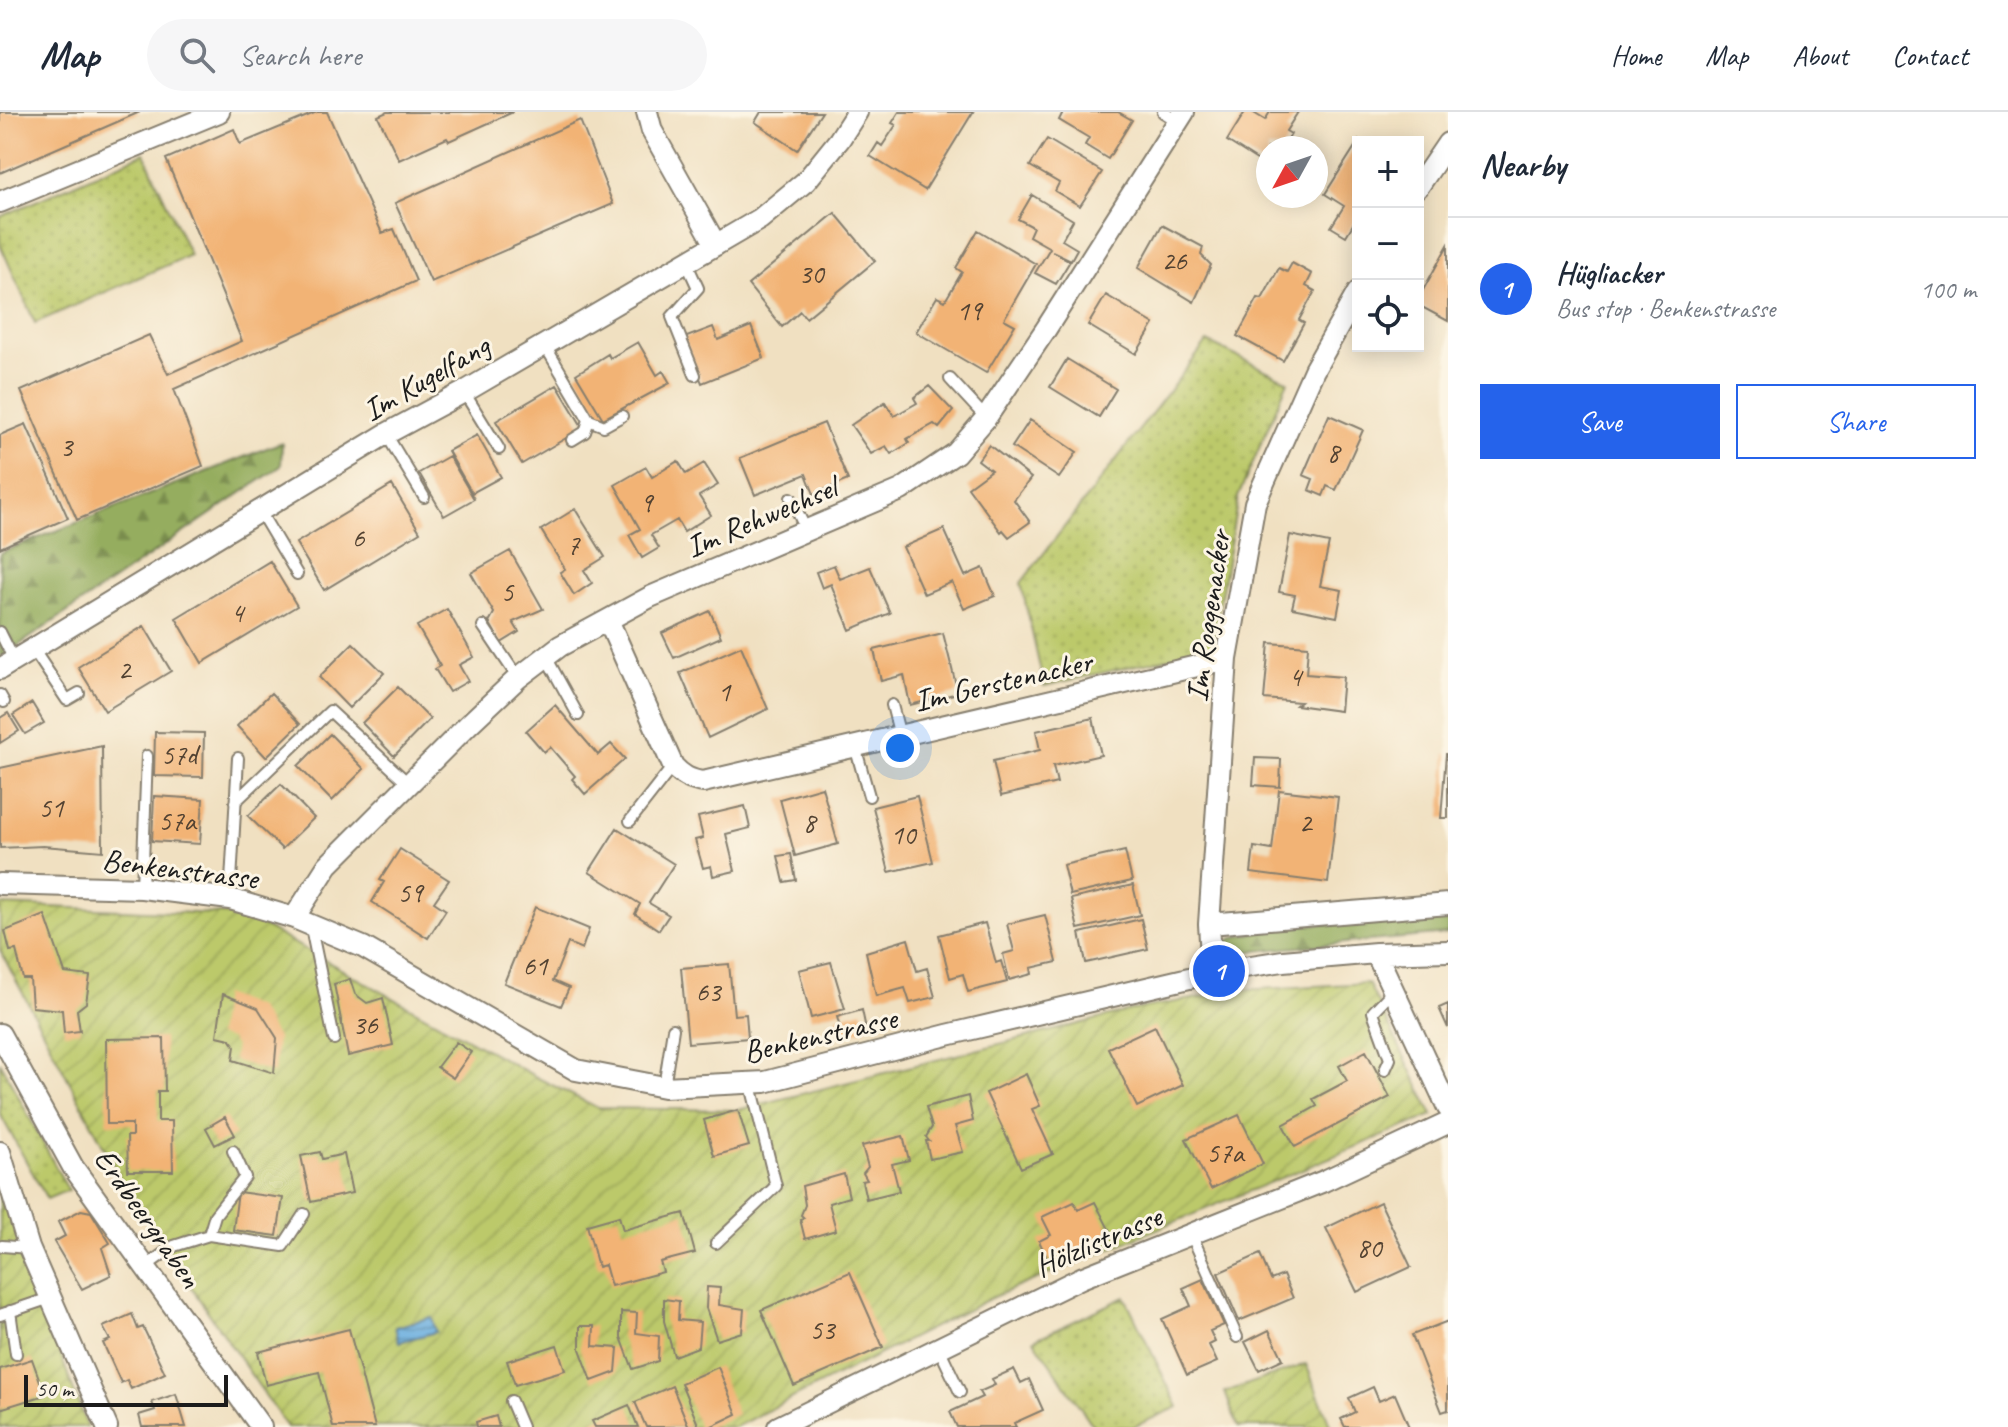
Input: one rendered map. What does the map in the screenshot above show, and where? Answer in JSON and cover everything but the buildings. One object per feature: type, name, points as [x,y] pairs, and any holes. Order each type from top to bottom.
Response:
[{"type":"street","points":[[0,202],[219,112]]},
{"type":"street","points":[[647,112],[652,131],[716,245]]},
{"type":"street","name":"Im Kugelfang","points":[[7,665],[386,434],[464,392],[760,219],[806,181],[857,112]]},
{"type":"street","name":"Im Rehwechsel","points":[[302,920],[328,865],[518,678],[546,657],[650,597],[901,490],[956,453],[986,418],[1175,115]]},
{"type":"street","points":[[1424,178],[1448,143]]},
{"type":"street","name":"Im Roggenacker","points":[[1212,973],[1209,924],[1227,659],[1255,503],[1314,370],[1352,303]]},
{"type":"street","points":[[608,620],[673,766]]},
{"type":"street","name":"Im Gerstenacker","points":[[673,766],[681,775],[703,782],[1227,659]]},
{"type":"street","name":"Benkenstrasse","points":[[0,884],[142,888],[230,899],[302,920],[363,947],[576,1070],[664,1087],[751,1085],[1212,973],[1283,961],[1448,951]]},
{"type":"street","points":[[1209,924],[1448,904]]},
{"type":"street","points":[[1376,953],[1448,1108]]},
{"type":"street","name":"Erdbeergraben","points":[[0,1034],[73,1167],[261,1427]]},
{"type":"street","name":"Hölzlistrasse","points":[[778,1427],[1081,1278],[1324,1181],[1448,1123]]},
{"type":"street","points":[[0,1152],[29,1248],[107,1427]]},
{"type":"lane","points":[[686,262],[698,288],[672,317],[695,375]]},
{"type":"lane","points":[[544,344],[589,420],[604,426],[622,416]]},
{"type":"lane","points":[[950,379],[986,418]]},
{"type":"lane","points":[[464,392],[499,449]]},
{"type":"lane","points":[[572,440],[585,432],[589,420]]},
{"type":"lane","points":[[386,434],[424,497]]},
{"type":"lane","points":[[791,498],[806,530]]},
{"type":"lane","points":[[259,510],[297,574]]},
{"type":"lane","points":[[483,626],[518,678]]},
{"type":"lane","points":[[0,632],[7,665]]},
{"type":"lane","points":[[33,649],[67,700],[79,693]]},
{"type":"lane","points":[[546,657],[578,715]]},
{"type":"lane","points":[[892,705],[900,736]]},
{"type":"lane","points":[[235,802],[330,711],[409,784]]},
{"type":"lane","points":[[855,746],[869,796]]},
{"type":"lane","points":[[142,888],[147,756]]},
{"type":"lane","points":[[230,899],[238,758]]},
{"type":"lane","points":[[630,821],[673,766]]},
{"type":"lane","points":[[302,920],[334,1039]]},
{"type":"lane","points":[[1385,1070],[1390,1059],[1373,1012],[1392,992]]},
{"type":"lane","points":[[664,1087],[673,1029]]},
{"type":"lane","points":[[716,1243],[776,1186],[751,1085]]},
{"type":"lane","points":[[209,1235],[215,1215],[245,1177],[233,1151]]},
{"type":"lane","points":[[145,1267],[174,1246],[209,1235],[283,1246],[304,1214]]},
{"type":"lane","points":[[1191,1234],[1237,1337]]},
{"type":"lane","points":[[2,1246],[29,1248]]},
{"type":"lane","points":[[16,1354],[5,1313],[50,1298]]},
{"type":"lane","points":[[939,1348],[960,1392]]},
{"type":"lane","points":[[511,1401],[522,1427]]},
{"type":"green space","points":[[144,153],[190,255],[35,323],[0,244],[0,217]]},
{"type":"green space","points":[[1207,342],[1288,381],[1238,497],[1212,648],[1044,686],[1021,583]]},
{"type":"green space","points":[[282,442],[281,466],[0,658],[0,553]]},
{"type":"green space","points":[[0,905],[243,915],[598,1108],[738,1110],[1142,1008],[1242,990],[1368,983],[1433,1115],[993,1297],[735,1427],[287,1427],[134,1204],[0,950]]},
{"type":"green space","points":[[1448,916],[1448,934],[1231,953],[1224,949],[1225,943],[1235,937],[1284,926]]},
{"type":"green space","points":[[0,1062],[68,1190],[47,1199],[0,1114]]},
{"type":"green space","points":[[0,1189],[87,1427],[0,1427]]},
{"type":"green space","points":[[1125,1297],[1178,1407],[1133,1427],[1094,1427],[1034,1340]]},
{"type":"green space","points":[[1306,1364],[1331,1427],[1238,1427],[1225,1392]]},
{"type":"water","points":[[432,1317],[436,1332],[399,1342],[395,1327]]},
{"type":"place","name":"Hügliacker","points":[[1219,971]]}]
